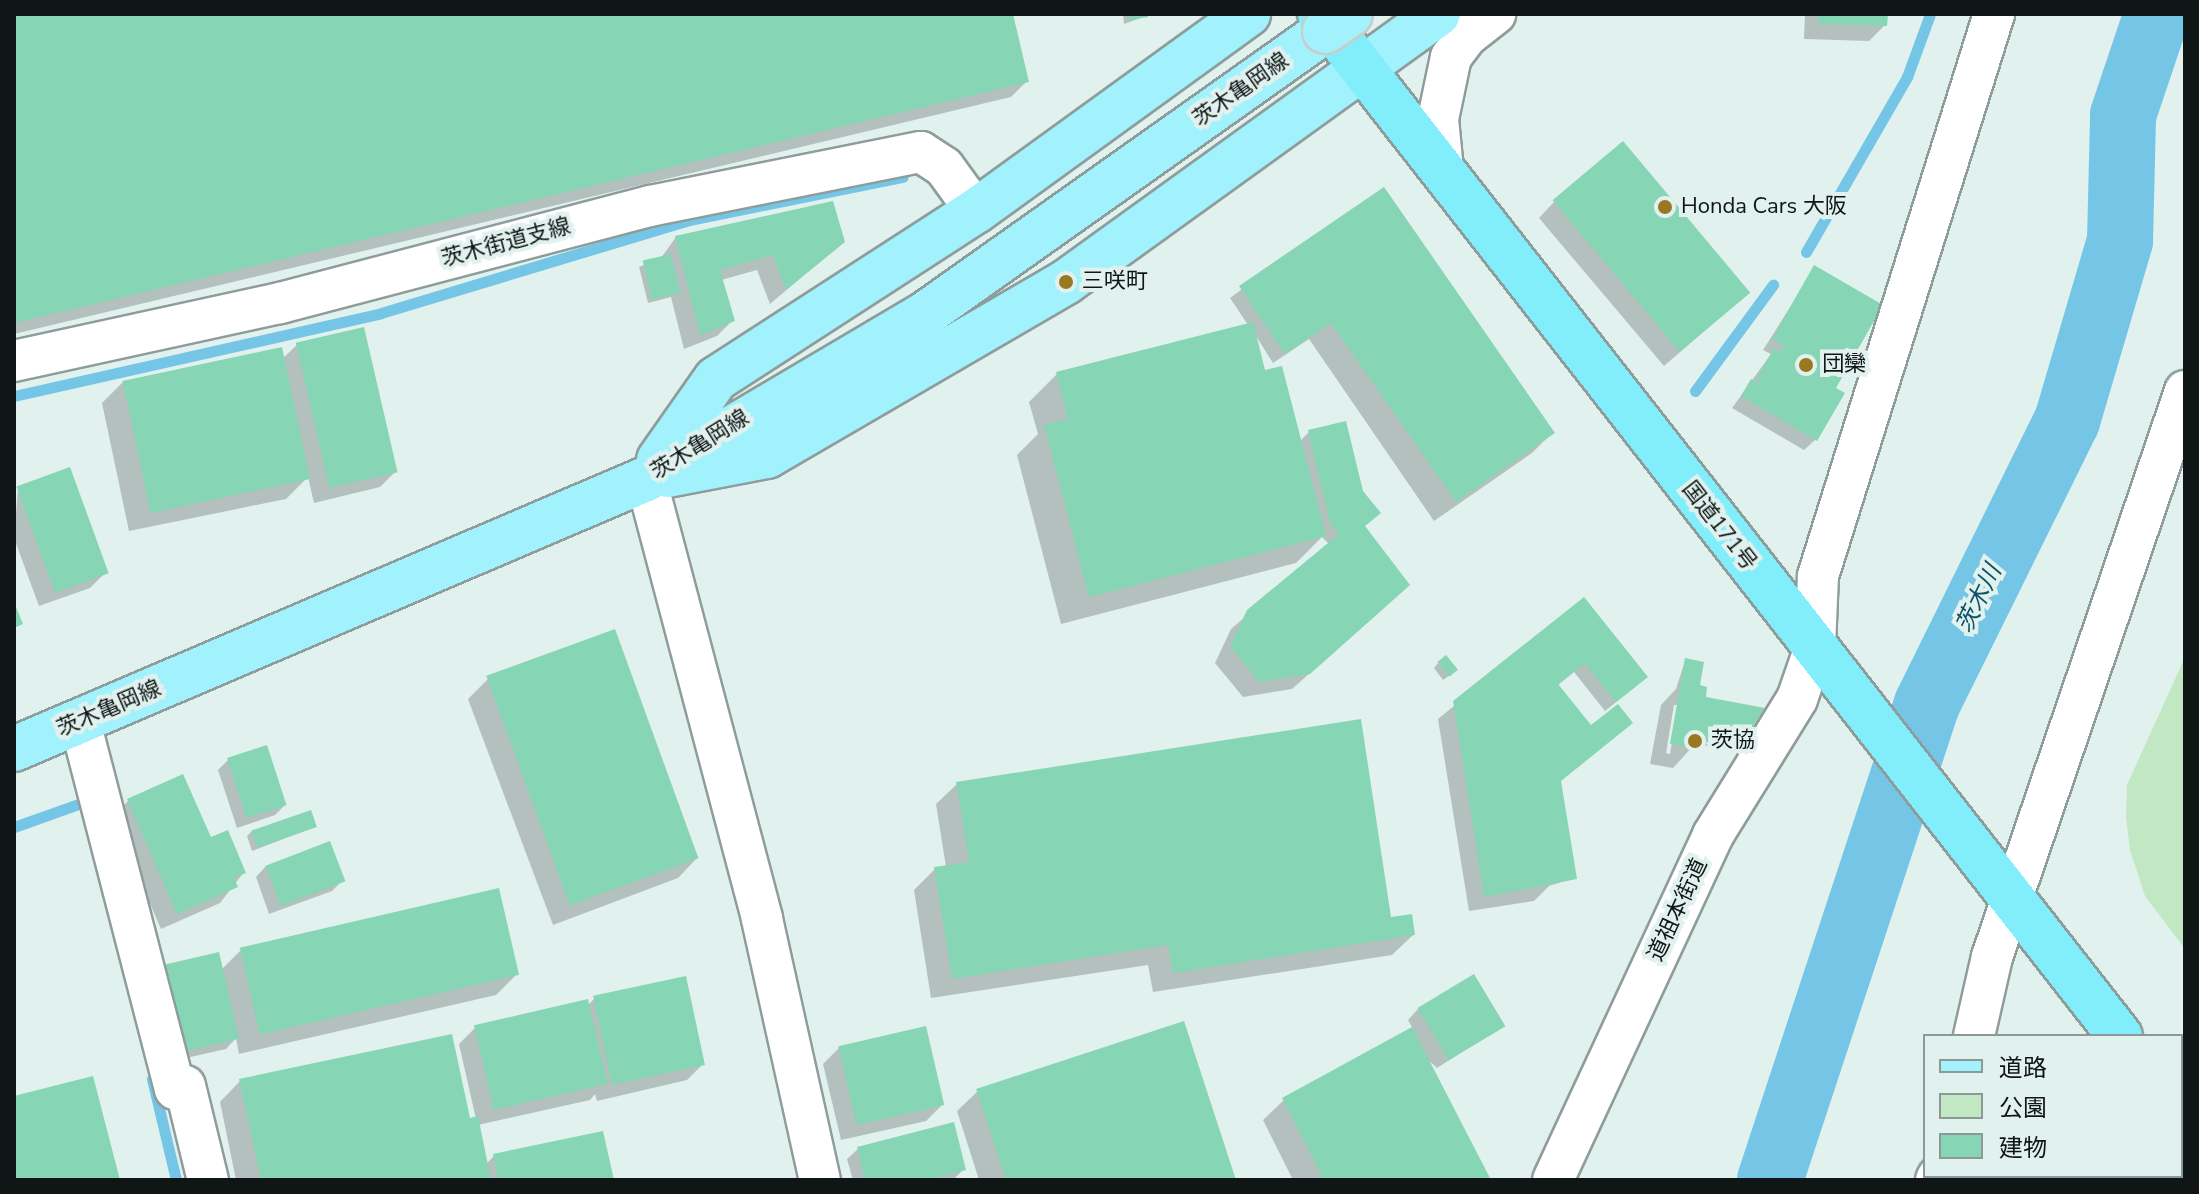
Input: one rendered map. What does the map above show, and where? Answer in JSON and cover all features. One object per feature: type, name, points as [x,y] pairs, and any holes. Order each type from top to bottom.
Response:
[{"type":"highway","name":"国道171号","points":[[1332,20],[1361,67],[2118,1034]]},
{"type":"main road","points":[[646,479],[716,379],[976,211],[1248,14]]},
{"type":"main road","points":[[646,479],[767,456],[1066,282],[1437,14]]},
{"type":"main road","name":"茨木亀岡線","points":[[14,749],[646,479],[928,312],[1216,107],[1332,20]]},
{"type":"street","points":[[1443,170],[1438,119],[1451,57],[1467,36],[1495,14]]},
{"type":"street","name":"道祖本街道","points":[[1553,1180],[1713,835],[1797,699],[1825,660],[1818,576],[1994,14]]},
{"type":"street","name":"茨木街道支線","points":[[14,361],[280,303],[650,206],[921,152],[944,167],[976,211]]},
{"type":"street","points":[[1975,1034],[2012,898],[2185,391]]},
{"type":"street","points":[[646,479],[762,919],[820,1180]]},
{"type":"street","points":[[80,722],[99,779],[175,1089],[185,1086],[208,1180]]},
{"type":"green space","points":[[2185,657],[2185,949],[2145,896],[2130,850],[2126,817],[2127,785]]},
{"type":"building","points":[[14,14],[1013,14],[1029,82],[14,323]]},
{"type":"building","points":[[1128,14],[1148,14],[1148,17],[1129,20]]},
{"type":"building","points":[[1819,14],[1888,14],[1887,26],[1819,24]]},
{"type":"building","points":[[1623,141],[1750,293],[1680,352],[1553,200]]},
{"type":"building","points":[[1384,187],[1555,433],[1456,502],[1331,323],[1285,354],[1239,286]]},
{"type":"building","points":[[833,201],[845,242],[786,290],[773,255],[720,270],[735,321],[700,335],[675,236]]},
{"type":"building","points":[[671,254],[680,293],[652,299],[643,261]]},
{"type":"building","name":"団欒","points":[[1814,265],[1883,305],[1836,388],[1845,393],[1817,441],[1741,396],[1751,379],[1761,384],[1757,378],[1774,348],[1780,352],[1784,345],[1772,339]]},
{"type":"building","points":[[1253,322],[1265,370],[1282,366],[1326,536],[1089,597],[1044,425],[1068,419],[1056,372]]},
{"type":"building","points":[[364,327],[398,472],[329,488],[296,343]]},
{"type":"building","points":[[282,347],[310,479],[151,513],[123,381]]},
{"type":"building","points":[[1346,421],[1363,491],[1381,513],[1365,526],[1410,585],[1310,674],[1259,682],[1230,646],[1247,610],[1339,534],[1330,523],[1308,430]]},
{"type":"building","points":[[70,467],[109,573],[55,593],[16,486]]},
{"type":"building","points":[[1584,597],[1648,677],[1616,702],[1585,663],[1558,684],[1591,725],[1618,704],[1633,723],[1561,781],[1577,879],[1484,897],[1453,701]]},
{"type":"building","points":[[14,602],[23,624],[14,628]]},
{"type":"building","points":[[615,629],[698,858],[570,905],[486,676]]},
{"type":"building","points":[[1446,655],[1458,670],[1449,677],[1437,662]]},
{"type":"building","points":[[1685,658],[1704,662],[1700,685],[1707,687],[1706,697],[1765,708],[1740,746],[1698,739],[1696,748],[1670,744]]},
{"type":"building","points":[[1361,719],[1391,917],[1412,914],[1415,935],[1173,973],[1168,945],[952,979],[934,867],[969,862],[956,782]]},
{"type":"building","points":[[267,745],[286,805],[247,818],[227,758]]},
{"type":"building","points":[[183,774],[211,837],[228,830],[246,873],[234,878],[238,887],[177,914],[127,799]]},
{"type":"building","points":[[311,810],[317,827],[257,848],[251,831]]},
{"type":"building","points":[[330,841],[345,881],[281,906],[266,866]]},
{"type":"building","points":[[499,888],[519,975],[260,1035],[240,948]]},
{"type":"building","points":[[219,952],[239,1039],[178,1053],[158,966]]},
{"type":"building","points":[[1474,974],[1505,1026],[1449,1060],[1417,1008]]},
{"type":"building","points":[[686,976],[705,1065],[612,1085],[593,996]]},
{"type":"building","points":[[588,999],[608,1084],[494,1110],[474,1025]]},
{"type":"building","points":[[1184,1021],[1236,1180],[1006,1180],[976,1089]]},
{"type":"building","points":[[926,1026],[944,1105],[857,1125],[838,1046]]},
{"type":"building","points":[[1412,1027],[1491,1180],[1324,1180],[1282,1098]]},
{"type":"building","points":[[452,1034],[470,1118],[478,1116],[491,1180],[261,1180],[239,1079]]},
{"type":"building","points":[[93,1076],[120,1180],[14,1180],[14,1096]]},
{"type":"building","points":[[954,1122],[966,1170],[926,1180],[865,1180],[857,1147]]},
{"type":"building","points":[[603,1131],[614,1180],[498,1180],[493,1154]]},
{"type":"waterway","points":[[1806,252],[1907,77],[1930,14]]},
{"type":"waterway","name":"茨木川","points":[[1770,1180],[1927,704],[2067,421],[2120,241],[2123,115],[2157,14]]},
{"type":"waterway","points":[[14,396],[381,313],[689,220],[903,177]]},
{"type":"waterway","points":[[1695,391],[1773,285]]},
{"type":"waterway","points":[[14,827],[87,801],[88,805]]},
{"type":"waterway","points":[[152,1079],[176,1180]]},
{"type":"place","name":"Honda Cars 大阪","points":[[1665,207]]},
{"type":"place","name":"三咲町","points":[[1066,282]]},
{"type":"place","name":"団欒","points":[[1806,365]]},
{"type":"place","name":"茨協","points":[[1695,741]]}]
